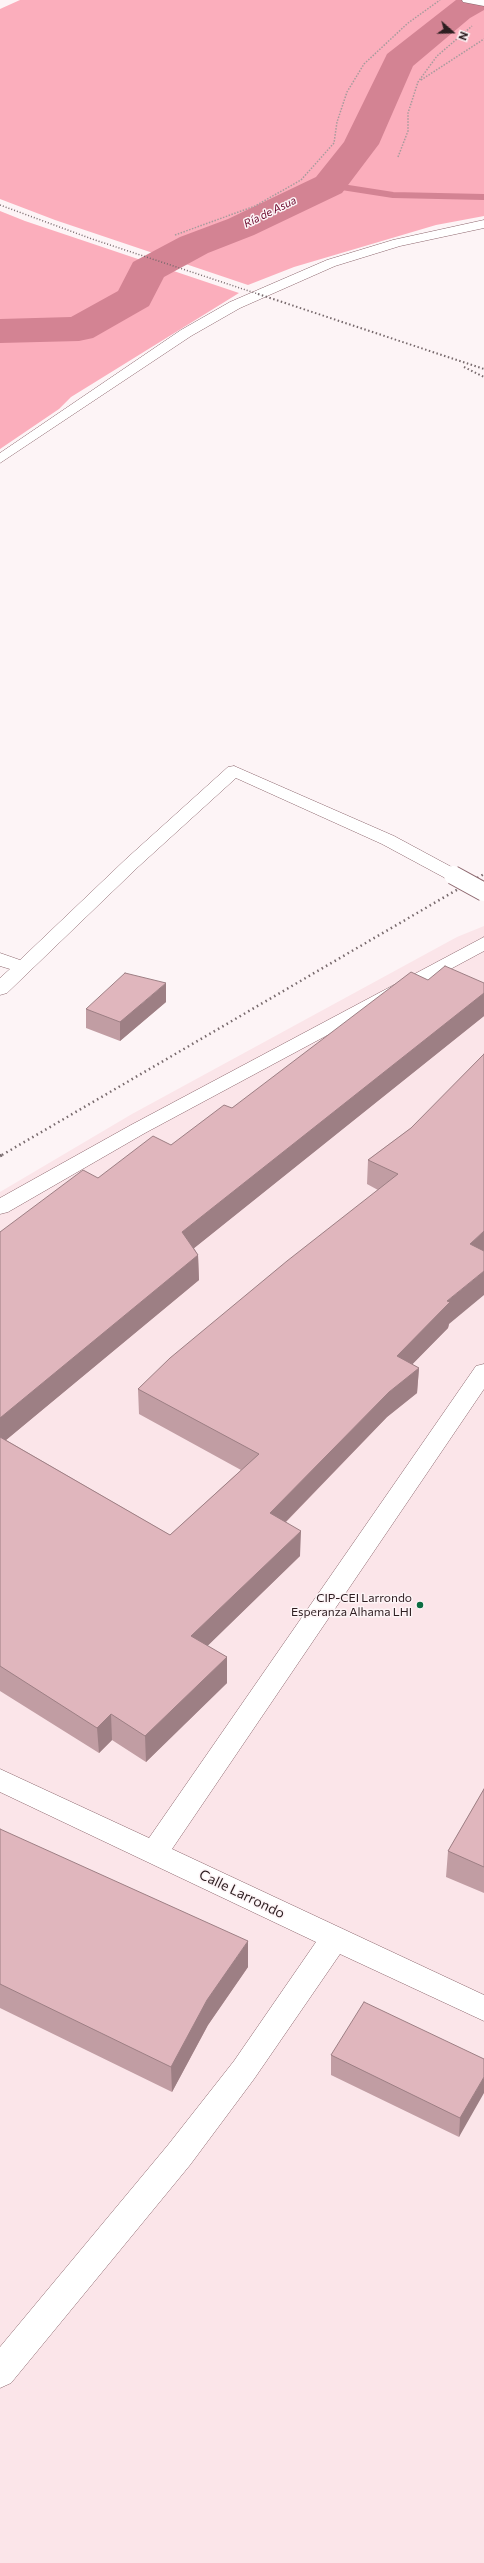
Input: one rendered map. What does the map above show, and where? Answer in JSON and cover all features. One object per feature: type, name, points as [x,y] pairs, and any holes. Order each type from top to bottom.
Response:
[{"type":"street","points":[[467,0],[484,3]]},
{"type":"street","points":[[0,459],[186,332],[235,305],[331,263],[397,243],[484,224]]},
{"type":"street","points":[[0,989],[21,967],[234,771],[381,837],[484,892]]},
{"type":"street","points":[[0,1208],[144,1126],[484,944]]},
{"type":"street","points":[[0,959],[21,967]]},
{"type":"street","points":[[155,1852],[484,1372]]},
{"type":"street","name":"Calle Larrondo","points":[[0,1780],[155,1852],[334,1939],[484,2009]]},
{"type":"street","points":[[0,2372],[184,2149],[244,2070],[334,1939]]},
{"type":"path","points":[[175,235],[255,206],[301,180],[323,158],[334,143],[337,122],[347,92],[364,64],[408,22],[440,0]]},
{"type":"path","points":[[398,157],[408,131],[408,113],[418,82],[437,56],[477,22]]},
{"type":"path","points":[[418,82],[484,39]]},
{"type":"shaded area","points":[[20,0],[484,0],[484,216],[436,225],[294,267],[248,285],[55,220],[0,199],[0,9]]},
{"type":"shaded area","points":[[0,211],[25,221],[239,293],[71,397],[59,409],[0,449]]},
{"type":"shaded area","points":[[484,926],[484,2563],[0,2563],[0,1192],[132,1114],[457,937]]},
{"type":"building","points":[[445,966],[484,983],[484,993],[182,1232],[198,1255],[0,1418],[0,1232],[83,1170],[98,1178],[153,1136],[171,1145],[224,1105],[232,1108],[411,972],[428,980]]},
{"type":"building","points":[[125,973],[166,983],[120,1022],[86,1009]]},
{"type":"building","points":[[484,1054],[484,1231],[470,1244],[484,1251],[484,1271],[447,1301],[450,1302],[397,1356],[419,1368],[389,1392],[270,1513],[301,1531],[191,1636],[227,1657],[145,1736],[111,1714],[97,1728],[0,1666],[0,1437],[170,1535],[259,1454],[138,1389],[170,1358],[287,1261],[398,1174],[368,1160],[411,1128]]},
{"type":"building","points":[[484,1789],[484,1867],[448,1851]]},
{"type":"building","points":[[0,1829],[248,1941],[207,2000],[171,2067],[0,1984]]},
{"type":"building","points":[[364,2002],[484,2059],[484,2077],[460,2118],[331,2055]]},
{"type":"waterway","name":"Ría de Asua","points":[[0,331],[79,329],[135,298],[147,270],[194,245],[241,227],[329,185],[361,144],[399,61],[459,11],[480,0]]},
{"type":"waterway","points":[[329,185],[393,195],[484,197]]},
{"type":"railway","points":[[0,205],[92,239],[261,295]]},
{"type":"railway","points":[[258,294],[484,369]]},
{"type":"railway","points":[[464,367],[484,377]]},
{"type":"railway","points":[[2,1155],[484,874]]},
{"type":"place","name":"CIP-CEI Larrondo Esperanza Alhama LHI","points":[[420,1605]]}]
